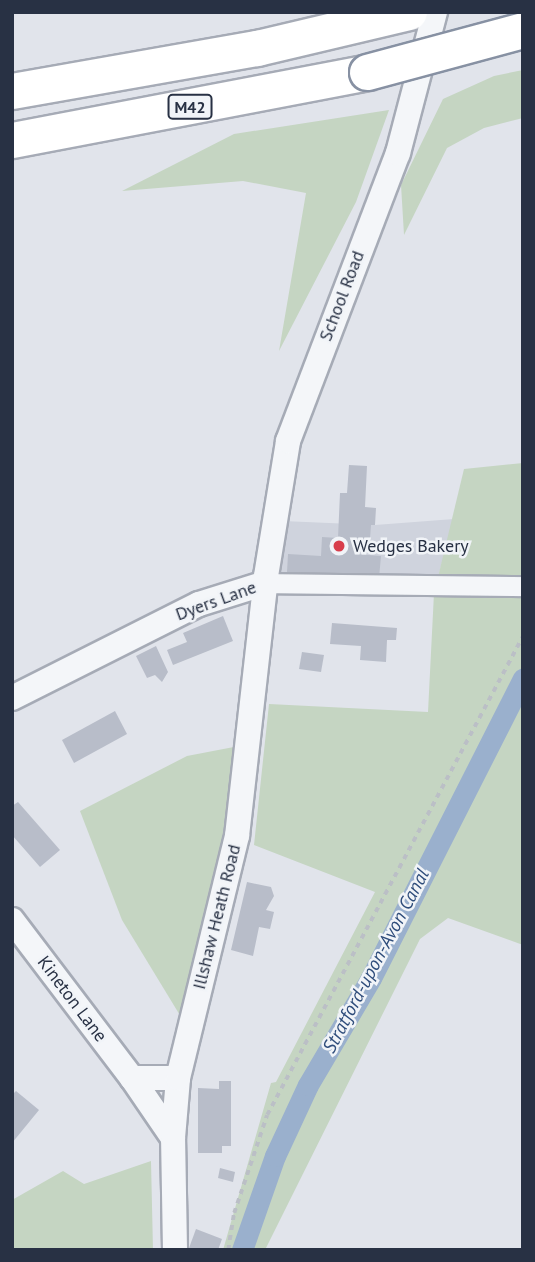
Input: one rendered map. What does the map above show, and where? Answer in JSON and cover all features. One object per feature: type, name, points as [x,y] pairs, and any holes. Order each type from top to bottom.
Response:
[{"type":"highway","points":[[12,90],[356,27],[409,12]]},
{"type":"highway","name":"M42","points":[[12,140],[367,72],[523,30]]},
{"type":"street","name":"School Road","points":[[266,583],[288,441],[398,153],[435,12]]},
{"type":"street","name":"Dyers Lane","points":[[12,698],[198,604],[266,583],[523,586]]},
{"type":"street","name":"Illshaw Heath Road","points":[[175,1250],[173,1138],[178,1077],[237,836],[266,583]]},
{"type":"street","name":"Kineton Lane","points":[[12,920],[132,1078],[173,1138]]},
{"type":"street","points":[[132,1078],[178,1077]]},
{"type":"path","points":[[228,1250],[234,1213],[267,1115],[523,636]]},
{"type":"shaded area","points":[[454,519],[438,577],[277,578],[283,521],[375,525]]},
{"type":"green space","points":[[523,70],[523,118],[484,128],[447,148],[404,235],[401,185],[443,99],[494,76]]},
{"type":"green space","points":[[389,110],[356,202],[279,351],[306,193],[243,181],[122,191],[234,134]]},
{"type":"green space","points":[[523,463],[523,578],[438,577],[464,469]]},
{"type":"green space","points":[[434,593],[523,598],[523,945],[448,918],[420,939],[265,1250],[223,1250],[271,1083],[276,1082],[375,892],[254,845],[269,704],[428,712]]},
{"type":"green space","points":[[239,746],[226,832],[181,1017],[122,920],[80,811],[187,756]]},
{"type":"green space","points":[[151,1161],[153,1250],[12,1250],[12,1200],[63,1171],[84,1184]]},
{"type":"building","name":"Wedges Bakery","points":[[349,465],[367,466],[365,507],[376,508],[375,525],[371,525],[370,539],[357,538],[356,554],[381,556],[379,578],[287,572],[288,554],[321,556],[322,537],[338,538],[340,493],[347,493]]},
{"type":"building","points":[[223,616],[233,641],[173,665],[167,650],[187,642],[183,633]]},
{"type":"building","points":[[332,623],[397,628],[396,640],[387,640],[386,662],[360,660],[361,646],[330,644]]},
{"type":"building","points":[[156,646],[168,672],[162,682],[155,675],[147,678],[136,656]]},
{"type":"building","points":[[302,652],[324,655],[321,672],[299,669]]},
{"type":"building","points":[[115,711],[127,734],[74,763],[62,740]]},
{"type":"building","points":[[18,802],[60,850],[40,867],[12,835],[12,806]]},
{"type":"building","points":[[247,882],[271,887],[274,896],[266,910],[274,912],[270,929],[259,927],[253,956],[231,950]]},
{"type":"building","points":[[219,1081],[231,1081],[231,1146],[222,1146],[222,1153],[198,1153],[198,1088],[219,1089]]},
{"type":"building","points":[[16,1091],[39,1110],[12,1143],[12,1095]]},
{"type":"building","points":[[220,1168],[235,1172],[233,1182],[218,1178]]},
{"type":"building","points":[[196,1229],[222,1239],[218,1250],[189,1248]]},
{"type":"waterway","name":"Stratford-upon-Avon Canal","points":[[242,1250],[275,1156],[308,1085],[371,978],[523,678]]},
{"type":"place","name":"Wedges Bakery","points":[[339,546]]}]
